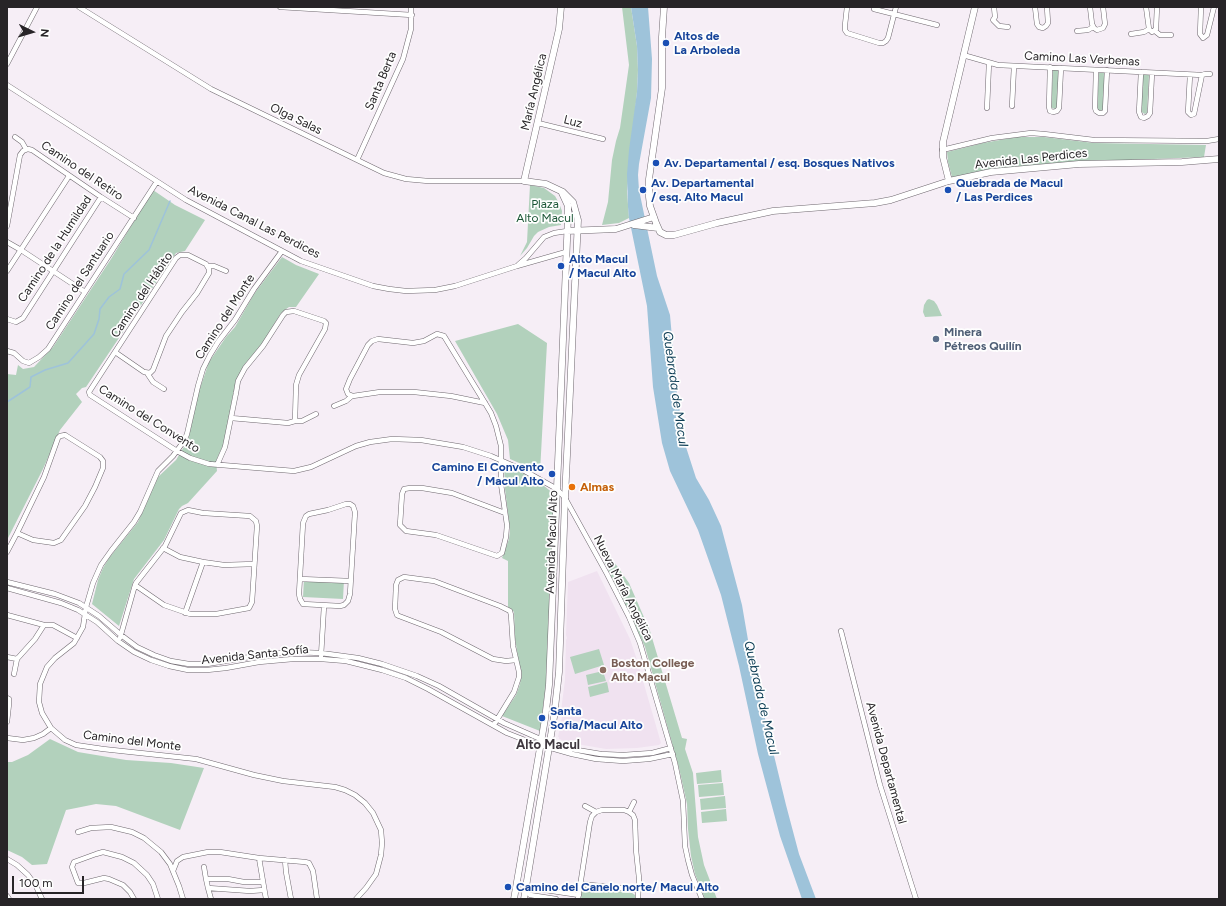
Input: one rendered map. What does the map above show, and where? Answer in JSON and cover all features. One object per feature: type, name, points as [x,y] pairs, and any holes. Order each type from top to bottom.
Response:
[{"type":"street","points":[[7,64],[37,7]]},
{"type":"street","name":"Olga Salas","points":[[80,7],[211,89],[384,173],[406,179],[443,181],[524,181]]},
{"type":"street","points":[[280,7],[412,15]]},
{"type":"street","name":"Santa Berta","points":[[357,160],[403,59],[411,29],[411,7]]},
{"type":"street","name":"María Angélica","points":[[524,181],[559,29],[561,7]]},
{"type":"street","points":[[658,228],[650,206],[648,187],[662,88],[662,37],[664,7]]},
{"type":"street","points":[[848,7],[845,25],[847,33],[878,43],[886,42],[896,7]]},
{"type":"street","points":[[949,181],[942,150],[975,7]]},
{"type":"street","points":[[994,7],[995,17],[993,20],[998,26],[1008,27]]},
{"type":"street","points":[[1035,7],[1037,24],[1039,27],[1043,28],[1048,24],[1047,7]]},
{"type":"street","points":[[1090,7],[1093,27]]},
{"type":"street","points":[[1093,27],[1099,30],[1104,26],[1103,7]]},
{"type":"street","points":[[1146,7],[1149,29]]},
{"type":"street","points":[[1155,31],[1157,7]]},
{"type":"street","points":[[1202,7],[1200,34],[1203,38],[1207,35],[1214,7]]},
{"type":"street","points":[[874,9],[937,25]]},
{"type":"street","points":[[1077,31],[1088,30],[1093,27]]},
{"type":"street","points":[[1149,29],[1160,35],[1171,36]]},
{"type":"street","points":[[1131,34],[1144,32],[1149,29]]},
{"type":"street","name":"Camino Las Verbenas","points":[[963,55],[989,63],[1014,66],[1202,76],[1205,74],[1210,74]]},
{"type":"street","points":[[987,108],[989,63]]},
{"type":"street","points":[[1012,106],[1014,66]]},
{"type":"street","points":[[1050,67],[1048,107],[1050,111],[1053,112],[1059,108],[1061,68]]},
{"type":"street","points":[[1096,70],[1095,108],[1096,112],[1099,114],[1103,113],[1105,110],[1107,70]]},
{"type":"street","points":[[1141,72],[1139,112],[1140,116],[1144,118],[1150,113],[1152,73]]},
{"type":"street","points":[[1190,75],[1188,112],[1191,115],[1194,114],[1202,76]]},
{"type":"street","name":"Avenida Canal Las Perdices","points":[[7,85],[192,204],[314,266],[381,288],[406,291],[426,291],[445,288],[566,252]]},
{"type":"street","name":"Luz","points":[[538,123],[603,140]]},
{"type":"street","name":"Avenida Las Perdices","points":[[942,150],[992,138],[1031,134],[1044,134],[1094,140],[1219,139]]},
{"type":"street","points":[[15,137],[22,142],[26,149]]},
{"type":"street","name":"Camino del Retiro","points":[[7,226],[20,157],[22,151],[26,149],[32,150],[134,218]]},
{"type":"street","name":"Avenida Las Perdices","points":[[658,228],[662,234],[674,235],[760,212],[875,204],[949,181],[991,172],[1079,164],[1182,162],[1219,159]]},
{"type":"street","points":[[7,271],[69,176]]},
{"type":"street","name":"Avenida Macul Alto","points":[[524,181],[541,182],[560,190],[569,197],[578,216],[564,498],[559,672],[554,717],[524,899]]},
{"type":"street","name":"Camino del Santuario","points":[[7,352],[16,354],[25,362],[29,363],[34,362],[52,344],[156,182]]},
{"type":"street","name":"Avenida Macul Alto","points":[[514,899],[545,719],[549,685],[568,216],[568,206],[560,190]]},
{"type":"street","name":"Camino de la Humildad","points":[[7,319],[16,322],[21,320],[101,197]]},
{"type":"street","points":[[654,217],[647,223],[658,228]]},
{"type":"street","name":"Avenida Canal Las Perdices","points":[[517,266],[544,237],[554,233],[567,231],[608,230],[647,223]]},
{"type":"street","points":[[7,242],[85,292]]},
{"type":"street","name":"Camino del Monte","points":[[282,251],[254,289],[210,356],[203,369],[187,434],[177,451],[158,471],[134,522],[101,565],[93,583],[86,608],[83,627],[77,638],[51,662],[44,672],[40,684],[39,696],[45,719],[51,728],[60,737],[76,745],[196,759],[254,776],[335,787],[355,795],[365,803],[373,813],[381,830],[382,843],[381,856],[376,874],[356,899]]},
{"type":"street","name":"Camino del Hábito","points":[[90,390],[178,256],[188,254],[208,266],[214,266],[226,270]]},
{"type":"street","points":[[147,373],[153,370],[166,336],[197,293],[209,273],[208,266]]},
{"type":"street","points":[[217,465],[225,447],[238,381],[283,315],[286,312],[291,311],[324,321],[326,326],[317,346],[297,380],[295,389],[295,421]]},
{"type":"street","points":[[352,396],[347,391],[348,383],[368,345],[372,341],[378,339],[417,343],[437,334],[444,336],[494,419],[498,432],[501,460],[501,484],[507,525],[507,534],[502,553],[498,556],[436,535],[406,531],[401,527],[402,494],[404,489],[410,488],[422,488],[452,493],[505,513]]},
{"type":"street","name":"Camino del Hábito","points":[[115,352],[147,373],[153,382],[164,389]]},
{"type":"street","name":"Camino del Convento","points":[[90,390],[90,395],[177,451],[200,462],[217,465],[288,471],[300,470],[315,466],[364,443],[392,439],[421,440],[449,444],[473,450],[501,460],[524,470],[557,489],[564,498]]},
{"type":"street","points":[[334,406],[346,401],[352,396],[380,392],[414,392],[451,396],[485,403]]},
{"type":"street","points":[[231,418],[288,423],[302,421],[316,414]]},
{"type":"street","points":[[7,552],[44,477],[60,436],[67,436],[102,459],[103,468],[90,497],[80,514],[59,541],[54,544],[34,540],[17,533]]},
{"type":"street","name":"Nueva María Angélica","points":[[564,498],[613,585],[637,634],[644,653],[657,703],[673,754],[683,801],[688,860],[692,875],[702,899]]},
{"type":"street","points":[[348,504],[353,506],[355,512],[349,598],[346,604],[340,606],[303,604],[301,602],[300,579],[303,523],[306,516],[348,504]]},
{"type":"street","points":[[118,641],[121,635],[134,585],[163,548],[183,511],[188,510],[204,513],[250,516],[255,518],[257,523],[252,602],[249,608],[216,614],[201,615],[185,613],[158,602],[134,585]]},
{"type":"street","points":[[163,548],[180,556],[203,562],[224,565],[254,564]]},
{"type":"street","points":[[185,613],[203,562]]},
{"type":"street","points":[[493,726],[516,687],[519,672],[512,636],[511,615],[508,610],[434,581],[404,577],[398,580],[396,585],[395,609],[397,615],[460,640],[493,659],[506,661],[516,660]]},
{"type":"street","points":[[300,579],[350,581]]},
{"type":"street","name":"Avenida Santa Sofía","points":[[7,582],[59,596],[86,608],[99,616],[137,647],[171,661],[189,664],[216,664],[254,656],[281,653],[321,653],[370,660],[405,671],[439,686],[497,720],[540,742]]},
{"type":"street","name":"Avenida Santa Sofía","points":[[7,588],[61,603],[86,614],[118,641],[134,652],[169,666],[188,670],[216,670],[274,660],[321,659],[358,664],[400,676],[428,689],[493,726],[520,738],[608,755],[637,755],[671,748]]},
{"type":"street","points":[[321,659],[324,606]]},
{"type":"street","points":[[7,615],[44,625],[53,625],[77,638]]},
{"type":"street","points":[[14,674],[17,659],[35,639],[44,625]]},
{"type":"street","name":"Avenida Departamental","points":[[841,631],[880,786],[916,899]]},
{"type":"street","points":[[7,657],[17,659]]},
{"type":"street","points":[[7,698],[9,700],[7,722]]},
{"type":"street","points":[[7,738],[23,740],[34,738],[51,728]]},
{"type":"street","name":"Avenida Santa Sofía","points":[[549,744],[581,757],[608,761],[636,760],[673,754]]},
{"type":"street","points":[[629,812],[634,802]]},
{"type":"street","points":[[585,806],[596,812]]},
{"type":"street","points":[[516,889],[525,890],[532,888],[578,897],[592,816],[596,812],[602,810],[624,810],[633,815],[635,820],[636,850],[639,874],[638,899]]},
{"type":"street","points":[[78,832],[91,828],[118,828],[132,832],[144,838],[156,847],[165,858],[173,871],[183,899]]},
{"type":"street","points":[[134,899],[123,885],[109,878],[78,883],[72,867],[74,862],[102,852],[122,857],[134,863],[147,875],[153,884],[158,899]]},
{"type":"street","points":[[173,871],[177,861],[183,857],[202,853],[220,852],[309,863],[314,875],[317,899]]},
{"type":"street","points":[[259,858],[266,899]]},
{"type":"street","points":[[7,859],[17,865],[28,875],[36,886],[42,899]]},
{"type":"street","points":[[285,860],[291,899]]},
{"type":"street","points":[[204,867],[210,899]]},
{"type":"street","points":[[206,879],[228,879],[252,883],[262,882]]},
{"type":"street","points":[[580,884],[639,890]]},
{"type":"street","points":[[208,888],[250,891],[264,890]]},
{"type":"street","points":[[525,890],[530,895],[556,899]]},
{"type":"shaded area","name":"Boston College Alto Macul","points":[[597,571],[630,639],[661,743],[659,745],[637,748],[606,749],[571,743],[559,739],[558,737],[563,712],[561,711],[565,680],[568,582]]},
{"type":"green space","points":[[622,7],[631,7],[637,46],[638,70],[627,191],[629,218],[619,223],[602,225],[608,202],[612,160],[620,128],[629,65]]},
{"type":"green space","points":[[1053,70],[1059,70],[1057,107],[1055,109],[1051,106]]},
{"type":"green space","points":[[1099,73],[1105,73],[1103,110],[1101,111],[1098,111],[1097,109]]},
{"type":"green space","points":[[1143,75],[1149,75],[1147,113],[1145,114],[1141,111]]},
{"type":"green space","points":[[1017,137],[1044,137],[1094,143],[1206,145],[1204,157],[1078,162],[952,177],[947,152],[983,143]]},
{"type":"green space","name":"Plaza Alto Macul","points":[[530,185],[544,188],[555,196],[562,211],[561,225],[549,227],[538,232],[520,256],[527,242]]},
{"type":"green space","points":[[153,190],[175,205],[205,220],[185,251],[176,253],[86,387],[82,388],[76,394],[82,402],[60,430],[43,469],[7,540],[7,374],[16,375],[18,365],[23,369],[34,367],[53,347],[111,259]]},
{"type":"green space","points":[[282,257],[296,265],[319,274],[296,307],[289,307],[281,313],[262,344],[244,365],[235,385],[224,443],[216,461],[217,471],[188,503],[179,509],[164,540],[134,579],[119,626],[92,604],[98,580],[103,568],[109,558],[138,522],[158,477],[176,460],[188,440],[199,391],[209,362],[226,337],[235,327],[254,294]]},
{"type":"green space","points":[[929,299],[934,301],[942,316],[925,317],[923,312],[924,305]]},
{"type":"green space","points":[[518,324],[547,343],[540,472],[510,459],[508,440],[497,414],[455,341]]},
{"type":"green space","points":[[504,464],[538,481],[554,494],[546,684],[540,731],[502,716],[516,695],[520,684],[521,675],[515,639],[514,612],[508,607],[508,561],[502,558],[509,539],[510,530],[505,489]]},
{"type":"green space","points":[[612,559],[629,583],[650,631],[682,738],[687,739],[685,749],[693,773],[698,837],[704,865],[717,899],[705,899],[695,874],[691,856],[687,804],[679,768],[645,647],[604,561]]},
{"type":"green space","points":[[304,579],[344,580],[343,599],[303,597]]},
{"type":"green space","points":[[599,649],[604,665],[575,674],[570,657]]},
{"type":"green space","points":[[603,671],[606,681],[588,685],[586,675]]},
{"type":"green space","points":[[607,682],[609,692],[590,697],[588,687]]},
{"type":"green space","points":[[50,739],[78,752],[126,760],[171,763],[204,768],[180,830],[116,806],[96,804],[66,810],[47,864],[32,865],[22,857],[7,850],[7,762],[12,762],[28,755]]},
{"type":"green space","points":[[721,770],[722,782],[697,784],[696,773]]},
{"type":"green space","points":[[723,783],[724,795],[699,797],[698,785]]},
{"type":"green space","points":[[725,796],[726,808],[701,810],[700,799]]},
{"type":"green space","points":[[726,809],[727,821],[702,823],[701,812]]},
{"type":"green space","points":[[585,887],[632,893],[635,895],[635,899],[581,899],[582,890]]},
{"type":"water","name":"Quebrada de Macul","points":[[631,7],[648,7],[652,59],[651,98],[639,164],[639,190],[657,276],[670,315],[677,394],[685,444],[696,478],[709,500],[721,526],[742,605],[753,669],[786,805],[799,854],[816,899],[802,899],[780,836],[758,754],[739,666],[721,595],[698,530],[670,471],[662,443],[653,387],[647,306],[628,207],[627,174],[637,92],[638,70],[637,46]]},
{"type":"waterway","points":[[7,402],[30,387],[31,377],[45,370],[68,363],[94,334],[99,319],[100,309],[109,297],[120,289],[124,274],[149,250],[170,201]]},
{"type":"place","name":"Altos de La Arboleda","points":[[666,43]]},
{"type":"place","name":"Av. Departamental / esq. Bosques Nativos","points":[[656,163]]},
{"type":"place","name":"Av. Departamental / esq. Alto Macul","points":[[643,190]]},
{"type":"place","name":"Quebrada de Macul / Las Perdices","points":[[948,190]]},
{"type":"place","name":"Alto Macul / Macul Alto","points":[[561,266]]},
{"type":"place","name":"Minera Pétreos Quilín","points":[[936,339]]},
{"type":"place","name":"Camino El Convento / Macul Alto","points":[[552,474]]},
{"type":"place","name":"Almas","points":[[572,487]]},
{"type":"place","name":"Boston College Alto Macul","points":[[603,670]]},
{"type":"place","name":"Santa Sofia/Macul Alto","points":[[542,718]]},
{"type":"place","name":"Camino del Canelo norte/ Macul Alto","points":[[508,887]]},
{"type":"district","name":"Alto Macul","points":[[548,745]]}]
